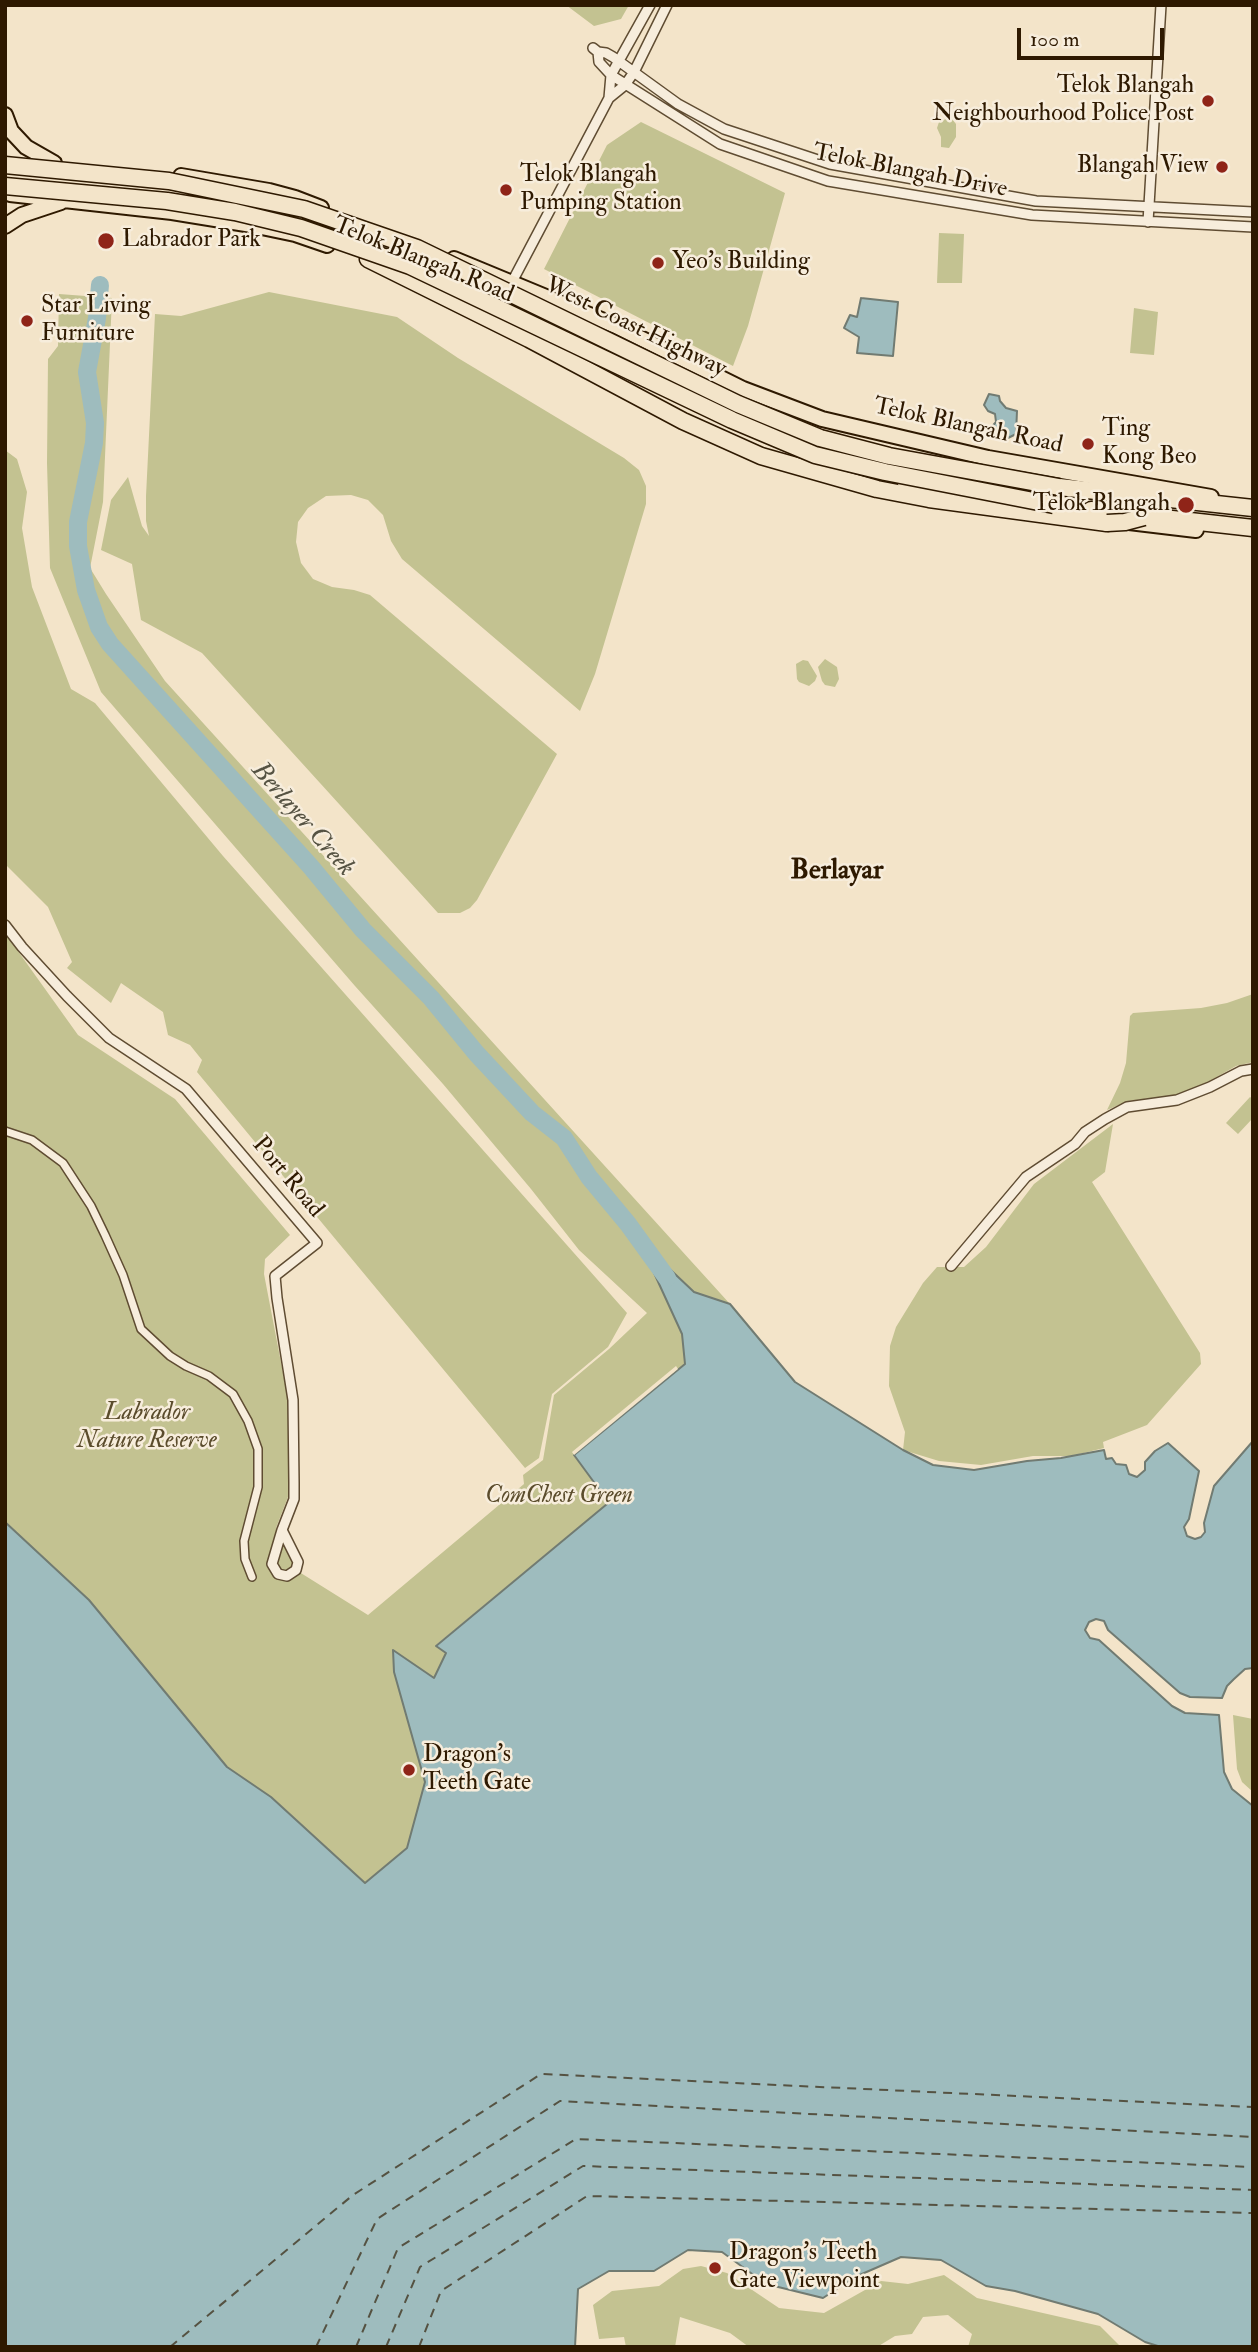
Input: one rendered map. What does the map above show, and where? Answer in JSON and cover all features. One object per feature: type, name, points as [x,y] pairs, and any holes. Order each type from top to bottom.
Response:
[{"type":"highway","name":"West Coast Highway","points":[[5,165],[169,181],[304,209],[417,248],[738,404],[820,438],[889,456],[1059,486],[1250,504]]},
{"type":"highway","name":"West Coast Highway","points":[[5,186],[167,201],[235,212],[301,228],[410,266],[732,420],[815,455],[1017,498],[1252,532]]},
{"type":"highway","points":[[368,259],[683,421],[761,456],[824,476],[929,499],[1108,523],[1144,517]]},
{"type":"main road","points":[[5,115],[11,131],[26,148],[54,163]]},
{"type":"main road","name":"Telok Blangah Road","points":[[5,159],[170,174],[295,198],[512,282],[616,326],[743,388],[822,419],[988,458],[1250,504]]},
{"type":"main road","points":[[252,225],[256,203],[269,191]]},
{"type":"main road","name":"Telok Blangah Road","points":[[5,193],[172,212],[295,234],[368,259],[812,459],[929,489],[1101,519],[1252,532]]},
{"type":"main road","points":[[5,226],[22,215],[69,200]]},
{"type":"main road","points":[[675,398],[688,375],[688,362]]},
{"type":"street","points":[[610,98],[611,75],[650,5]]},
{"type":"street","points":[[512,282],[610,98],[625,85],[634,72],[667,5]]},
{"type":"street","points":[[1148,222],[1161,5]]},
{"type":"street","name":"Telok Blangah Drive","points":[[1253,212],[1036,201],[830,164],[724,129],[678,104],[606,53],[596,50],[599,62],[611,75],[720,144],[828,181],[1032,215],[1253,227]]},
{"type":"street","name":"Port Road","points":[[5,925],[67,996],[109,1038],[186,1089],[317,1243],[275,1276],[293,1400],[294,1499],[274,1556]]},
{"type":"street","points":[[951,1266],[1026,1177],[1075,1144],[1085,1132],[1127,1107],[1177,1100],[1241,1071],[1253,1069]]},
{"type":"street","points":[[5,1131],[32,1140],[71,1172],[92,1206],[123,1275],[141,1329],[170,1356],[209,1376],[233,1394],[248,1420],[258,1449],[258,1487],[244,1541],[245,1559],[252,1577]]},
{"type":"street","points":[[282,1530],[298,1565],[296,1570],[287,1576],[276,1572],[272,1564],[274,1556],[282,1551],[292,1552]]},
{"type":"green space","points":[[566,5],[629,5],[621,19],[594,26]]},
{"type":"green space","points":[[952,119],[956,124],[956,137],[949,148],[941,147],[937,128],[939,122]]},
{"type":"green space","points":[[641,122],[785,193],[748,326],[733,366],[544,269],[607,145]]},
{"type":"green space","points":[[939,233],[964,234],[962,283],[937,283]]},
{"type":"green space","points":[[269,292],[397,317],[458,358],[624,458],[639,470],[646,486],[646,504],[595,674],[580,711],[402,559],[391,541],[383,515],[368,500],[351,495],[326,496],[308,508],[298,522],[296,542],[301,563],[313,579],[332,587],[370,595],[557,754],[477,900],[470,908],[460,913],[438,913],[202,653],[141,620],[132,564],[101,550],[111,500],[128,477],[142,526],[149,536],[146,496],[155,314],[181,316]]},
{"type":"green space","name":"Labrador Nature Reserve","points":[[59,294],[112,298],[103,502],[90,568],[106,594],[165,681],[730,1304],[694,1292],[657,1257],[650,1262],[682,1335],[685,1364],[664,1381],[607,1504],[436,1645],[446,1653],[434,1678],[393,1651],[394,1672],[425,1782],[407,1848],[365,1883],[271,1797],[227,1767],[89,1600],[5,1522],[5,933],[78,1035],[175,1099],[290,1235],[265,1259],[264,1274],[288,1399],[288,1497],[276,1528],[292,1552],[296,1570],[368,1615],[524,1484],[523,1475],[543,1460],[554,1395],[647,1313],[579,1250],[443,1084],[101,692],[50,568],[48,359],[58,346]]},
{"type":"green space","points":[[1134,308],[1158,312],[1154,355],[1130,353]]},
{"type":"green space","points":[[5,450],[17,459],[27,492],[22,528],[32,587],[71,689],[95,703],[223,856],[627,1313],[608,1347],[552,1394],[539,1458],[525,1468],[197,1072],[202,1060],[190,1045],[168,1035],[163,1012],[121,983],[111,1003],[67,968],[72,962],[48,907],[5,864]]},
{"type":"green space","points":[[825,659],[837,667],[839,679],[835,687],[825,685],[822,681],[818,667]]},
{"type":"green space","points":[[803,660],[808,661],[817,676],[809,686],[797,679],[796,664]]},
{"type":"green space","points":[[1253,994],[1253,1062],[1236,1066],[1206,1083],[1176,1095],[1128,1101],[1107,1110],[1126,1063],[1130,1016],[1133,1013],[1201,1008]]},
{"type":"green space","points":[[1250,1097],[1253,1099],[1253,1118],[1238,1134],[1226,1123]]},
{"type":"green space","points":[[1113,1124],[1105,1172],[1092,1182],[1200,1353],[1201,1364],[1147,1425],[1103,1442],[1104,1448],[1071,1456],[1033,1456],[981,1465],[939,1461],[903,1450],[905,1432],[889,1386],[890,1346],[896,1327],[923,1283],[937,1267],[964,1267],[986,1247],[1034,1184]]},
{"type":"green space","points":[[1233,1715],[1253,1719],[1253,1792],[1242,1782],[1237,1769]]},
{"type":"green space","points":[[701,2266],[727,2273],[779,2308],[824,2313],[881,2281],[908,2284],[944,2275],[977,2298],[1100,2326],[1121,2347],[968,2347],[972,2334],[948,2315],[923,2317],[912,2334],[895,2336],[877,2347],[749,2347],[730,2333],[680,2317],[675,2347],[626,2347],[624,2337],[599,2339],[593,2305],[612,2291],[659,2286],[683,2269]]},
{"type":"water","points":[[861,298],[898,302],[893,356],[857,353],[859,337],[844,328],[850,315],[857,317]]},
{"type":"water","points":[[989,394],[999,396],[1006,408],[1017,411],[1016,434],[1008,438],[989,437],[989,430],[996,422],[995,414],[988,411],[984,405]]},
{"type":"water","points":[[657,1257],[694,1292],[730,1304],[795,1382],[903,1450],[933,1465],[974,1470],[1104,1450],[1106,1459],[1112,1458],[1116,1464],[1126,1465],[1129,1474],[1137,1477],[1145,1470],[1145,1462],[1155,1451],[1168,1443],[1199,1471],[1189,1519],[1184,1527],[1187,1536],[1195,1539],[1205,1532],[1204,1523],[1214,1486],[1253,1441],[1253,1668],[1245,1669],[1234,1679],[1227,1686],[1222,1698],[1190,1697],[1180,1693],[1108,1630],[1104,1621],[1096,1619],[1089,1622],[1085,1630],[1090,1638],[1099,1640],[1172,1706],[1185,1713],[1219,1715],[1224,1772],[1232,1789],[1253,1806],[1253,2347],[1161,2347],[1145,2342],[1098,2314],[1015,2291],[986,2286],[941,2260],[901,2257],[855,2277],[823,2298],[766,2284],[722,2252],[688,2250],[654,2271],[609,2271],[578,2289],[575,2347],[5,2347],[5,1522],[89,1600],[227,1767],[271,1797],[365,1883],[407,1848],[425,1782],[394,1672],[393,1650],[434,1678],[446,1653],[436,1646],[607,1504],[607,1500],[574,1455],[685,1364],[682,1334],[649,1262]]},
{"type":"pier","points":[[676,1366],[678,1369],[574,1455],[572,1452]]},
{"type":"waterway","name":"Berlayer Creek","points":[[100,285],[87,372],[95,423],[94,443],[78,522],[78,546],[86,590],[99,627],[110,644],[311,867],[363,930],[431,998],[476,1053],[532,1113],[564,1138],[589,1177],[628,1224],[667,1278]]},
{"type":"ferry route","points":[[170,2347],[353,2195],[541,2074],[1253,2107]]},
{"type":"ferry route","points":[[316,2347],[377,2219],[560,2101],[1253,2137]]},
{"type":"ferry route","points":[[356,2347],[398,2248],[576,2139],[1253,2167]]},
{"type":"ferry route","points":[[386,2347],[420,2267],[583,2166],[1253,2190]]},
{"type":"ferry route","points":[[419,2347],[441,2291],[587,2196],[1253,2213]]},
{"type":"place","name":"Telok Blangah Neighbourhood Police Post","points":[[1208,101]]},
{"type":"place","name":"Blangah View","points":[[1222,167]]},
{"type":"place","name":"Telok Blangah Pumping Station","points":[[506,190]]},
{"type":"place","name":"Labrador Park","points":[[106,241]]},
{"type":"place","name":"Yeo's Building","points":[[658,263]]},
{"type":"place","name":"Star Living Furniture","points":[[27,321]]},
{"type":"place","name":"Ting Kong Beo","points":[[1088,444]]},
{"type":"place","name":"Telok Blangah","points":[[1186,505]]},
{"type":"place","name":"Dragon's Teeth Gate","points":[[409,1770]]},
{"type":"place","name":"Dragon's Teeth Gate Viewpoint","points":[[715,2268]]},
{"type":"district","name":"Berlayar","points":[[837,872]]},
{"type":"park label","name":"ComChest Green","points":[[559,1497]]}]
